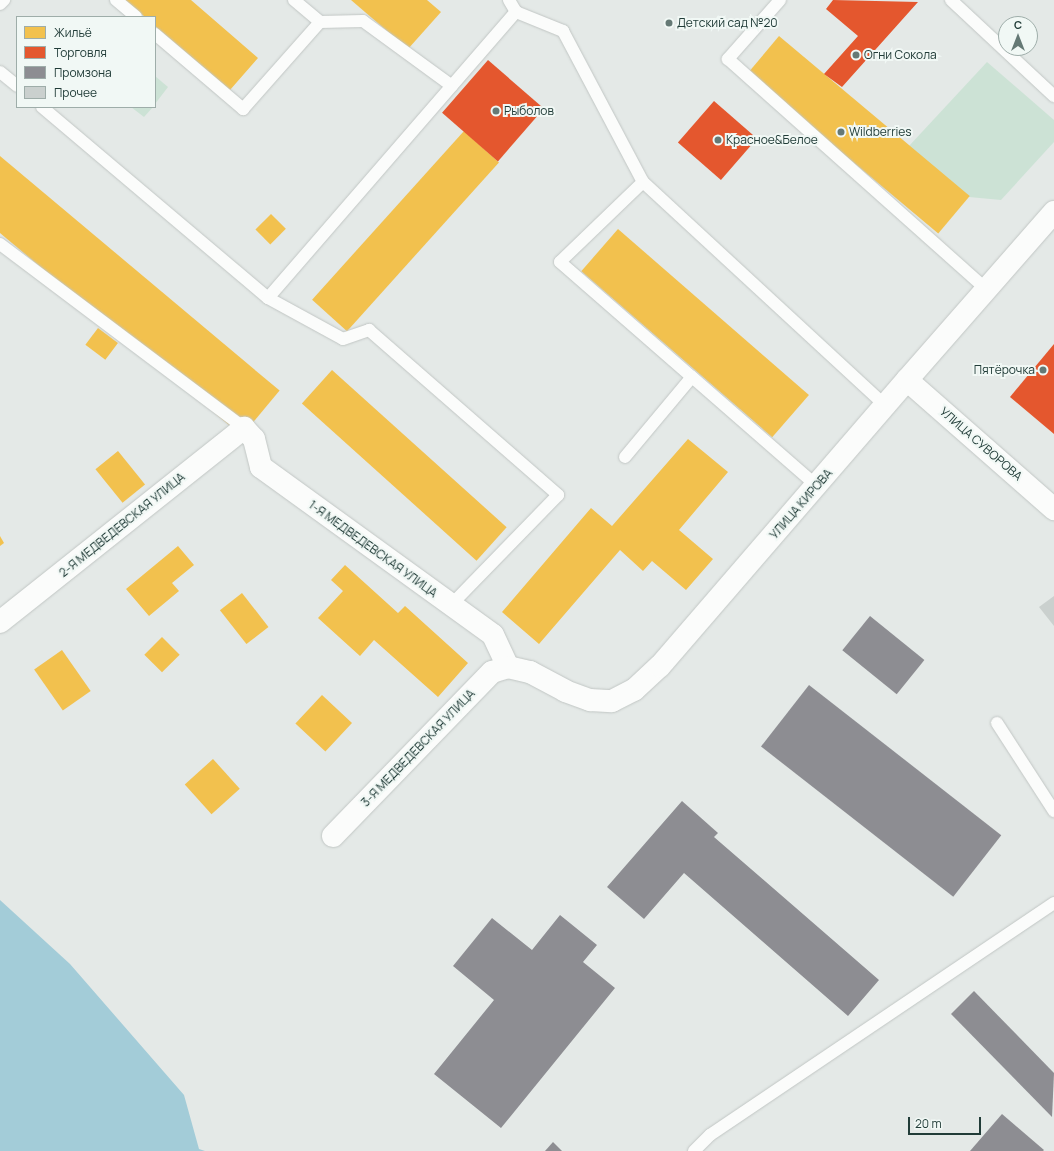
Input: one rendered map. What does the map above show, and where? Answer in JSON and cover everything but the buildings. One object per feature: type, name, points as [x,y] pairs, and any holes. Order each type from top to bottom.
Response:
[{"type":"street","name":"УЛИЦА КИРОВА","points":[[508,667],[530,672],[565,691],[590,700],[612,701],[634,690],[660,666],[1054,212]]},
{"type":"street","name":"УЛИЦА СУВОРОВА","points":[[907,380],[1054,509]]},
{"type":"street","name":"1-Я МЕДВЕДЕВСКАЯ УЛИЦА","points":[[244,428],[254,439],[261,467],[493,635],[508,667]]},
{"type":"street","name":"2-Я МЕДВЕДЕВСКАЯ УЛИЦА","points":[[0,622],[244,428]]},
{"type":"street","name":"3-Я МЕДВЕДЕВСКАЯ УЛИЦА","points":[[333,836],[492,672],[508,667]]},
{"type":"lane","points":[[0,4],[4,0]]},
{"type":"lane","points":[[116,0],[135,16]]},
{"type":"lane","points":[[294,0],[320,22],[363,21],[452,86]]},
{"type":"lane","points":[[509,0],[516,12],[563,31],[643,182],[885,405]]},
{"type":"lane","points":[[780,0],[728,60],[986,290]]},
{"type":"lane","points":[[951,0],[1054,96]]},
{"type":"lane","points":[[268,298],[516,12]]},
{"type":"lane","points":[[156,35],[243,109],[320,22]]},
{"type":"lane","points":[[0,72],[16,85]]},
{"type":"lane","points":[[43,108],[268,298],[343,339],[369,330],[558,495],[451,605]]},
{"type":"lane","points":[[643,182],[560,262],[817,486]]},
{"type":"lane","points":[[0,244],[244,428]]},
{"type":"lane","points":[[625,457],[692,377]]},
{"type":"lane","points":[[997,723],[1054,811]]},
{"type":"lane","points":[[694,1151],[710,1135],[1054,903]]},
{"type":"green space","points":[[987,62],[1054,120],[1054,142],[1001,200],[969,197],[909,146]]},
{"type":"green space","points":[[156,77],[168,87],[156,103]]},
{"type":"green space","points":[[132,108],[152,108],[144,117]]},
{"type":"water","points":[[0,900],[70,964],[184,1095],[199,1149],[205,1151],[0,1151]]},
{"type":"place","name":"Детский сад №20","points":[[669,23]]},
{"type":"place","name":"Огни Сокола","points":[[856,55]]},
{"type":"place","name":"Рыболов","points":[[496,111]]},
{"type":"place","name":"Wildberries","points":[[841,132]]},
{"type":"place","name":"Красное&Белое","points":[[718,140]]},
{"type":"place","name":"Пятёрочка","points":[[1043,370]]}]
